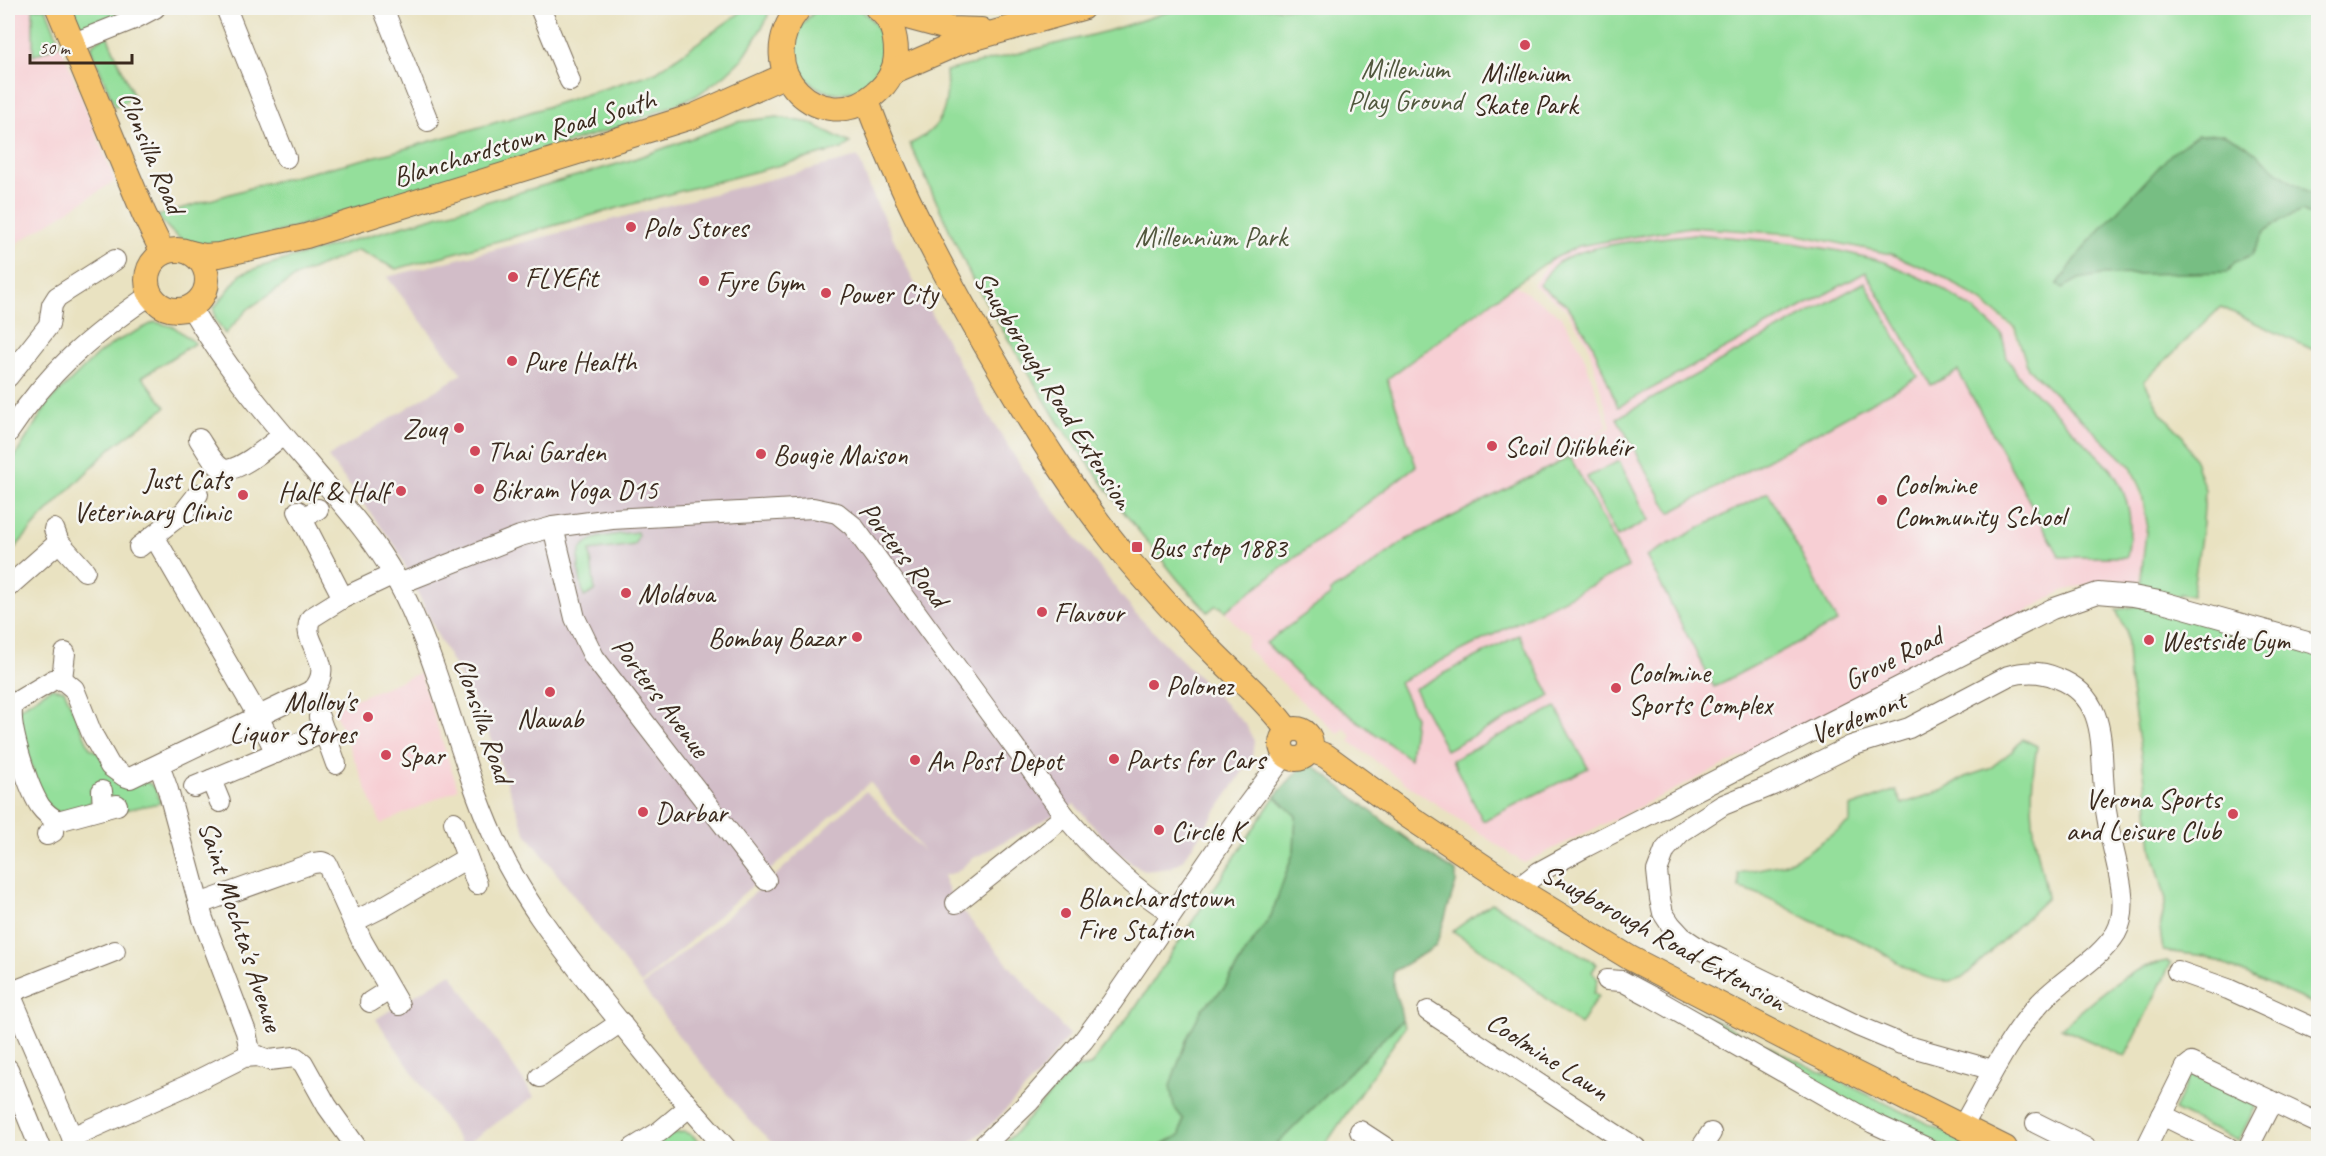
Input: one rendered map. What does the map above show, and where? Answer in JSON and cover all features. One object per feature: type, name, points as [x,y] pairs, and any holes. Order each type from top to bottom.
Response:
[{"type":"main road","name":"Clonsilla Road","points":[[58,8],[163,254]]},
{"type":"main road","points":[[892,72],[961,42],[1082,8]]},
{"type":"main road","points":[[879,9],[951,29],[998,31]]},
{"type":"main road","points":[[792,12],[781,39],[780,57],[786,75],[796,90],[809,100],[824,107],[841,108],[867,101],[884,86],[892,72],[896,56],[896,40],[891,25],[879,9]]},
{"type":"main road","name":"Blanchardstown Road South","points":[[191,253],[204,256],[218,255],[275,244],[522,171],[694,116],[786,75]]},
{"type":"main road","name":"Snugborough Road Extension","points":[[867,101],[889,155],[960,301],[1068,481],[1129,561],[1168,606],[1272,711],[1288,731]]},
{"type":"main road","name":"Blanchardstown Road South","points":[[207,285],[230,266],[275,244]]},
{"type":"main road","points":[[172,250],[191,253],[204,267],[207,285],[199,302],[191,308],[173,311],[164,308],[150,295],[147,286],[150,267],[163,254],[172,250]]},
{"type":"main road","points":[[1296,729],[1308,735],[1312,743],[1311,750],[1301,759],[1291,759],[1282,749],[1282,740],[1288,731],[1296,729]]},
{"type":"main road","name":"Snugborough Road Extension","points":[[1311,750],[1326,756],[1408,816],[1517,889],[1630,957],[1794,1043],[2005,1149]]},
{"type":"street","points":[[74,43],[155,8]]},
{"type":"street","points":[[226,8],[286,158]]},
{"type":"street","points":[[382,8],[428,121]]},
{"type":"street","points":[[540,8],[570,81]]},
{"type":"street","points":[[8,376],[50,325],[52,305],[57,297],[115,260]]},
{"type":"street","points":[[8,433],[23,410],[56,370],[97,332],[150,295]]},
{"type":"street","name":"Clonsilla Road","points":[[191,308],[227,364],[337,498],[396,579],[439,679],[482,808],[495,839],[537,911],[573,963],[650,1062],[726,1149]]},
{"type":"street","points":[[199,439],[215,462],[222,469],[228,470],[236,468],[283,435]]},
{"type":"street","points":[[198,494],[184,512],[147,541],[258,716],[276,753]]},
{"type":"street","name":"Porters Road","points":[[258,716],[306,694],[316,686],[322,674],[321,664],[308,630],[308,624],[317,612],[343,598],[396,579],[553,527],[612,519],[686,514],[813,508],[837,513],[853,526],[970,690],[1094,851],[1116,871],[1172,913]]},
{"type":"street","points":[[306,513],[343,598]]},
{"type":"street","name":"Porters Avenue","points":[[553,527],[575,618],[594,657],[766,880]]},
{"type":"street","points":[[8,587],[56,536],[85,571]]},
{"type":"street","name":"Grove Road","points":[[1517,889],[1539,872],[1628,825],[2052,609],[2098,592],[2159,601],[2319,645]]},
{"type":"street","points":[[62,679],[65,653]]},
{"type":"street","name":"Verdemont","points":[[1962,1127],[1993,1070],[2039,1003],[2109,942],[2118,927],[2122,912],[2122,894],[2104,791],[2102,741],[2095,713],[2086,697],[2069,683],[2048,674],[2026,672],[2008,676],[1909,728],[1851,746],[1773,785],[1723,805],[1681,832],[1665,850],[1657,871],[1664,913],[1682,937],[1700,949],[1901,1044],[1993,1070]]},
{"type":"street","points":[[107,801],[77,817],[58,821],[51,827],[15,768],[10,702],[53,680],[62,679],[74,689],[96,742],[110,766],[117,773],[130,778],[258,716]]},
{"type":"street","points":[[220,802],[202,784],[276,753],[322,725],[336,764]]},
{"type":"street","points":[[981,1149],[1030,1101],[1068,1059],[1112,1002],[1240,815],[1285,755]]},
{"type":"street","name":"Saint Mochta's Avenue","points":[[74,1143],[251,1056],[246,1032],[211,943],[159,765]]},
{"type":"street","points":[[956,903],[1065,816]]},
{"type":"street","points":[[454,822],[477,884]]},
{"type":"street","points":[[353,922],[467,858]]},
{"type":"street","points":[[199,904],[313,863],[322,862],[331,869],[353,922],[394,997],[370,1002]]},
{"type":"street","points":[[74,1143],[8,991],[115,951]]},
{"type":"street","points":[[2177,971],[2228,989],[2319,1030]]},
{"type":"street","points":[[1607,980],[1622,981],[1873,1123],[1927,1149]]},
{"type":"street","name":"Coolmine Lawn","points":[[1428,1011],[1636,1149]]},
{"type":"street","points":[[540,1077],[621,1022]]},
{"type":"street","points":[[251,1056],[269,1060],[295,1057],[300,1059],[327,1106],[357,1149]]},
{"type":"street","points":[[2146,1149],[2186,1066],[2191,1063],[2318,1123]]},
{"type":"street","points":[[8,1069],[40,1149]]},
{"type":"street","points":[[2248,1149],[2272,1101]]},
{"type":"street","points":[[633,1149],[689,1107]]},
{"type":"street","points":[[2162,1115],[2229,1149]]},
{"type":"street","points":[[2036,1123],[2086,1149]]},
{"type":"street","points":[[1360,1131],[1386,1149]]},
{"type":"shaded area","points":[[8,8],[46,8],[115,181],[8,249]]},
{"type":"shaded area","points":[[858,157],[874,198],[915,284],[980,401],[1025,473],[1136,614],[1246,725],[1254,741],[1252,757],[1238,779],[1182,861],[1170,868],[1145,871],[1130,862],[1110,845],[1074,804],[972,859],[957,872],[943,876],[953,900],[1069,1035],[1040,1073],[996,1120],[963,1148],[777,1148],[749,1120],[677,1034],[642,986],[774,877],[866,791],[924,852],[870,782],[641,984],[525,832],[483,718],[438,636],[396,547],[328,457],[462,374],[387,277]]},
{"type":"shaded area","name":"Coolmine Community School","points":[[1691,228],[1795,236],[1891,255],[1940,276],[1981,303],[2013,329],[2027,369],[2088,425],[2130,468],[2140,494],[2146,524],[2139,583],[2108,579],[2062,591],[1885,693],[1739,758],[1524,863],[1409,786],[1349,741],[1352,736],[1344,728],[1339,734],[1246,647],[1248,638],[1225,612],[1416,466],[1388,379],[1515,285],[1561,316],[1581,348],[1608,426],[1582,442],[1611,427],[1588,344],[1566,309],[1533,285],[1550,261],[1579,246]]},
{"type":"shaded area","points":[[420,673],[458,789],[381,824],[333,708]]},
{"type":"shaded area","points":[[451,973],[534,1097],[463,1146],[376,1019]]},
{"type":"green space","points":[[839,5],[864,12],[876,24],[883,49],[876,74],[864,86],[839,93],[814,86],[802,74],[795,49],[802,24],[814,12]]},
{"type":"green space","points":[[33,8],[46,8],[60,44],[33,56]]},
{"type":"green space","points":[[67,8],[138,8],[87,28],[76,24]]},
{"type":"green space","points":[[747,8],[770,8],[766,21],[743,58],[725,75],[696,96],[622,126],[221,250],[184,242],[157,216],[263,184],[393,152],[518,116],[656,72]]},
{"type":"green space","name":"Millennium Park","points":[[1180,8],[2318,8],[2318,352],[2221,307],[2144,381],[2161,413],[2182,435],[2196,463],[2205,490],[2203,523],[2192,596],[2180,594],[2179,596],[2140,587],[2147,523],[2142,494],[2131,467],[2028,368],[2015,328],[1981,301],[1941,275],[1891,254],[1795,234],[1690,227],[1579,246],[1549,261],[1514,285],[1387,379],[1416,466],[1225,611],[1215,606],[1208,612],[1179,581],[1126,515],[1058,422],[972,279],[910,144],[930,131],[942,115],[947,84],[946,71],[1108,31]]},
{"type":"green space","points":[[107,35],[134,97],[115,107],[91,49],[93,44]]},
{"type":"green space","points":[[777,117],[810,123],[850,143],[842,149],[396,269],[358,250],[297,276],[248,309],[225,334],[215,319],[214,308],[241,274],[260,267],[628,161],[737,122]]},
{"type":"green space","points":[[2223,134],[2246,145],[2288,180],[2318,197],[2318,219],[2302,211],[2283,219],[2265,231],[2252,255],[2235,262],[2228,272],[2101,275],[2079,279],[2063,288],[2057,285],[2085,246],[2171,154],[2197,135]]},
{"type":"green space","points":[[1695,234],[1793,243],[1885,262],[1938,286],[1974,310],[2002,335],[2007,357],[2017,374],[2111,469],[2118,480],[2129,511],[2130,533],[2127,557],[2060,557],[1958,371],[1931,385],[1866,272],[1618,407],[1592,343],[1568,306],[1539,285],[1557,263],[1586,250]]},
{"type":"green space","points":[[1865,282],[1918,377],[1670,513],[1617,418]]},
{"type":"green space","points":[[155,322],[174,327],[195,343],[142,377],[166,407],[111,448],[42,517],[8,556],[8,468],[48,403],[98,354],[117,341]]},
{"type":"green space","points":[[1570,457],[1628,567],[1399,682],[1415,717],[1410,759],[1308,685],[1266,643],[1331,595],[1330,591],[1355,577],[1406,540]]},
{"type":"green space","points":[[1619,461],[1649,520],[1617,537],[1587,477]]},
{"type":"green space","points":[[1768,492],[1837,622],[1714,687],[1646,556]]},
{"type":"green space","points":[[637,532],[638,536],[634,545],[590,551],[595,591],[584,597],[579,563],[580,552],[585,545],[592,540],[604,537]]},
{"type":"green space","name":"Verona Sports and Leisure Club","points":[[2141,605],[2318,654],[2318,1006],[2206,956],[2163,951],[2160,928],[2166,900],[2152,849],[2145,779],[2129,678],[2126,630],[2116,610]]},
{"type":"green space","points":[[1519,635],[1551,696],[1446,750],[1414,689]]},
{"type":"green space","points":[[51,688],[64,690],[90,748],[153,786],[160,803],[125,810],[121,801],[114,801],[103,786],[90,790],[92,797],[90,804],[62,812],[50,808],[37,783],[18,709]]},
{"type":"green space","points":[[1556,707],[1588,768],[1483,821],[1452,760]]},
{"type":"green space","points":[[2023,739],[2037,746],[2032,783],[2032,807],[2036,844],[2047,898],[1965,976],[1948,981],[1927,977],[1907,968],[1862,941],[1810,920],[1767,898],[1739,888],[1738,873],[1783,864],[1804,854],[1850,822],[1850,807],[1896,790],[1902,804],[1944,790],[1965,777],[1989,769]]},
{"type":"green space","points":[[1307,761],[1398,833],[1456,872],[1456,883],[1436,946],[1394,971],[1393,984],[1402,1020],[1273,1148],[1160,1148],[1180,1135],[1183,1119],[1174,1107],[1170,1086],[1187,1038],[1202,1009],[1225,987],[1271,916],[1294,851],[1296,816],[1275,796]]},
{"type":"green space","points":[[1275,796],[1296,816],[1294,851],[1271,916],[1225,987],[1202,1009],[1174,1107],[1184,1119],[1180,1135],[1162,1144],[1160,1148],[999,1148],[1073,1069],[1090,1066],[1138,1004]]},
{"type":"green space","points":[[1492,903],[1597,964],[1592,972],[1598,979],[1594,993],[1598,996],[1580,1025],[1507,967],[1453,931]]},
{"type":"green space","points":[[2167,961],[2171,963],[2125,1057],[2061,1028],[2097,997],[2124,978],[2138,970]]},
{"type":"green space","points":[[1633,981],[1978,1148],[1946,1148],[1883,1120]]},
{"type":"green space","points":[[1402,1020],[1405,1027],[1323,1148],[1273,1148]]},
{"type":"green space","points":[[2191,1074],[2256,1106],[2238,1141],[2174,1110]]},
{"type":"green space","points":[[684,1132],[692,1135],[704,1148],[644,1148],[666,1135]]},
{"type":"place","name":"Millenium Skate Park","points":[[1525,45]]},
{"type":"place","name":"Polo Stores","points":[[631,227]]},
{"type":"place","name":"FLYEfit","points":[[513,277]]},
{"type":"place","name":"Fyre Gym","points":[[704,281]]},
{"type":"place","name":"Power City","points":[[826,293]]},
{"type":"place","name":"Pure Health","points":[[512,361]]},
{"type":"place","name":"Zouq","points":[[459,428]]},
{"type":"place","name":"Scoil Oilibhéir","points":[[1492,446]]},
{"type":"place","name":"Thai Garden","points":[[475,451]]},
{"type":"place","name":"Bougie Maison","points":[[761,454]]},
{"type":"place","name":"Bikram Yoga D15","points":[[479,489]]},
{"type":"place","name":"Half & Half","points":[[401,491]]},
{"type":"place","name":"Just Cats Veterinary Clinic","points":[[243,495]]},
{"type":"place","name":"Coolmine Community School","points":[[1882,500]]},
{"type":"place","name":"Bus stop 1883","points":[[1137,547]]},
{"type":"place","name":"Moldova","points":[[626,593]]},
{"type":"place","name":"Flavour","points":[[1042,612]]},
{"type":"place","name":"Bombay Bazar","points":[[857,637]]},
{"type":"place","name":"Westside Gym","points":[[2149,640]]},
{"type":"place","name":"Polonez","points":[[1154,685]]},
{"type":"place","name":"Coolmine Sports Complex","points":[[1616,688]]},
{"type":"place","name":"Nawab","points":[[550,692]]},
{"type":"place","name":"Molloy's Liquor Stores","points":[[368,717]]},
{"type":"place","name":"Spar","points":[[386,755]]},
{"type":"place","name":"Parts for Cars","points":[[1114,759]]},
{"type":"place","name":"An Post Depot","points":[[915,760]]},
{"type":"place","name":"Darbar","points":[[643,812]]},
{"type":"place","name":"Verona Sports and Leisure Club","points":[[2233,814]]},
{"type":"place","name":"Circle K","points":[[1159,830]]},
{"type":"place","name":"Blanchardstown Fire Station","points":[[1066,913]]},
{"type":"park label","name":"Millenium Play Ground","points":[[1405,84]]}]
